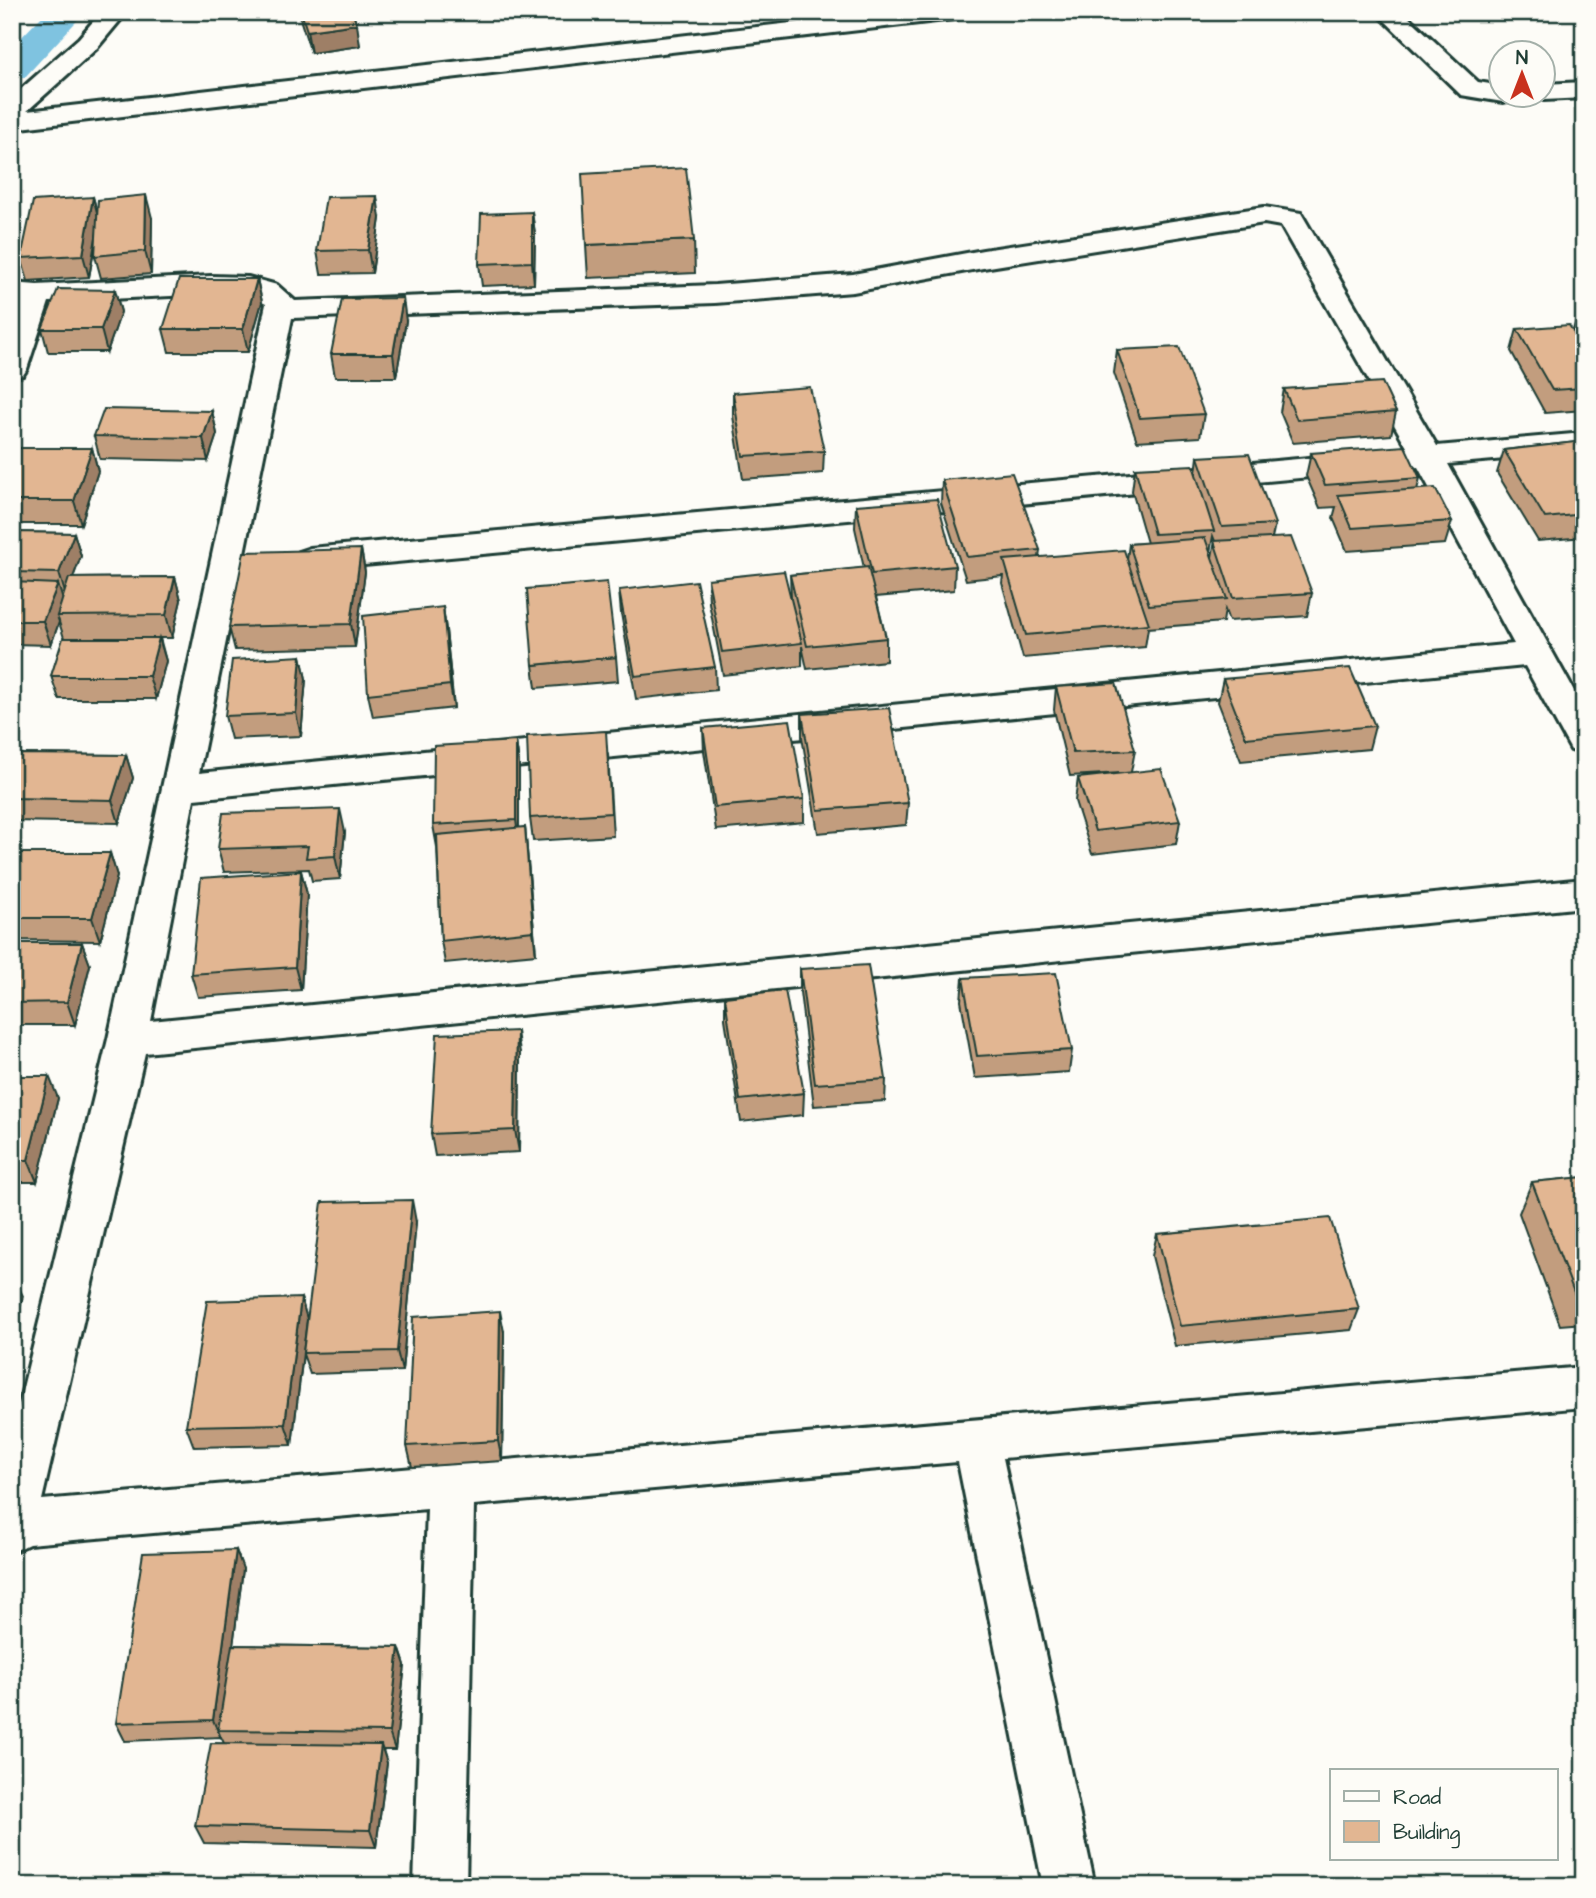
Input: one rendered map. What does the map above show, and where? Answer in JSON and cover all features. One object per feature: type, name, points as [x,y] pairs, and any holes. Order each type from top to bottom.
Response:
[{"type":"street","points":[[12,121],[954,12]]},
{"type":"street","points":[[1388,12],[1469,89],[1488,92]]},
{"type":"street","points":[[12,111],[121,13]]},
{"type":"street","points":[[1558,93],[1583,94]]},
{"type":"street","points":[[280,310],[715,294],[853,283],[983,259],[1264,215],[1279,215],[1291,219],[1428,457],[1584,741]]},
{"type":"street","points":[[12,369],[25,293],[211,285],[248,286],[267,291],[281,301],[253,564],[178,788],[128,1039],[13,1526],[1584,1387]]},
{"type":"street","points":[[253,564],[1584,442]]},
{"type":"street","points":[[178,788],[1537,653]]},
{"type":"street","points":[[128,1039],[1584,893]]},
{"type":"street","points":[[976,1440],[1069,1886]]},
{"type":"street","points":[[440,1886],[452,1486]]},
{"type":"building","points":[[301,12],[352,12],[357,24],[307,31]]},
{"type":"building","points":[[686,168],[694,240],[586,245],[582,174]]},
{"type":"building","points":[[146,195],[145,251],[95,256],[98,200]]},
{"type":"building","points":[[377,196],[368,250],[317,251],[326,197]]},
{"type":"building","points":[[93,197],[83,255],[21,258],[33,201]]},
{"type":"building","points":[[532,212],[532,262],[479,264],[481,214]]},
{"type":"building","points":[[179,279],[257,279],[243,329],[163,329]]},
{"type":"building","points":[[58,289],[115,290],[101,329],[42,329]]},
{"type":"building","points":[[403,298],[393,354],[331,354],[342,299]]},
{"type":"building","points":[[1584,315],[1584,325],[1577,316]]},
{"type":"building","points":[[1569,325],[1584,350],[1584,388],[1552,390],[1517,329]]},
{"type":"building","points":[[1179,347],[1204,414],[1140,418],[1117,350]]},
{"type":"building","points":[[1382,382],[1396,412],[1297,420],[1284,389]]},
{"type":"building","points":[[810,387],[824,451],[743,456],[733,393]]},
{"type":"building","points":[[104,409],[212,411],[203,438],[94,436]]},
{"type":"building","points":[[1584,441],[1584,514],[1545,518],[1504,450]]},
{"type":"building","points":[[1405,446],[1420,478],[1325,485],[1311,453]]},
{"type":"building","points":[[13,448],[92,448],[74,501],[12,501]]},
{"type":"building","points":[[1249,454],[1275,524],[1222,527],[1198,457]]},
{"type":"building","points":[[1193,465],[1214,531],[1154,534],[1135,468]]},
{"type":"building","points":[[1012,473],[1040,550],[967,557],[942,480]]},
{"type":"building","points":[[1435,488],[1452,521],[1352,528],[1338,495]]},
{"type":"building","points":[[937,499],[955,566],[872,574],[856,505]]},
{"type":"building","points":[[12,532],[74,533],[59,573],[12,572]]},
{"type":"building","points":[[1291,537],[1312,593],[1233,598],[1214,541]]},
{"type":"building","points":[[1205,538],[1227,599],[1149,605],[1129,544]]},
{"type":"building","points":[[361,549],[351,624],[229,627],[244,552]]},
{"type":"building","points":[[1124,550],[1149,624],[1026,635],[1004,560]]},
{"type":"building","points":[[868,567],[886,638],[807,646],[790,575]]},
{"type":"building","points":[[784,571],[802,643],[722,652],[708,579]]},
{"type":"building","points":[[175,577],[166,615],[57,616],[69,578]]},
{"type":"building","points":[[696,581],[715,667],[635,676],[619,590]]},
{"type":"building","points":[[12,582],[58,584],[43,621],[12,621]]},
{"type":"building","points":[[607,582],[616,657],[533,665],[527,589]]},
{"type":"building","points":[[443,607],[450,685],[368,694],[363,616]]},
{"type":"building","points":[[63,638],[159,638],[149,676],[51,676]]},
{"type":"building","points":[[301,656],[296,713],[225,716],[232,660]]},
{"type":"building","points":[[1350,668],[1375,726],[1246,738],[1223,679]]},
{"type":"building","points":[[1116,683],[1135,750],[1073,753],[1056,687]]},
{"type":"building","points":[[889,708],[908,803],[818,810],[802,714]]},
{"type":"building","points":[[790,720],[804,799],[715,807],[703,728]]},
{"type":"building","points":[[606,731],[611,813],[530,818],[527,736]]},
{"type":"building","points":[[516,741],[516,820],[433,825],[434,746]]},
{"type":"building","points":[[12,754],[126,755],[112,800],[12,798]]},
{"type":"building","points":[[1161,769],[1180,821],[1095,831],[1078,778]]},
{"type":"building","points":[[340,809],[335,856],[306,858],[308,846],[218,849],[223,813]]},
{"type":"building","points":[[525,827],[533,931],[441,941],[437,835]]},
{"type":"building","points":[[12,853],[110,853],[92,918],[12,918]]},
{"type":"building","points":[[301,871],[295,967],[191,974],[201,878]]},
{"type":"building","points":[[12,943],[82,943],[67,1002],[12,1003]]},
{"type":"building","points":[[868,965],[886,1079],[815,1084],[800,969]]},
{"type":"building","points":[[1056,973],[1072,1050],[977,1056],[963,978]]},
{"type":"building","points":[[785,990],[804,1093],[740,1100],[725,997]]},
{"type":"building","points":[[517,1031],[515,1130],[431,1134],[437,1034]]},
{"type":"building","points":[[12,1076],[49,1076],[28,1160],[12,1160]]},
{"type":"building","points":[[1584,1177],[1584,1294],[1575,1295],[1532,1182]]},
{"type":"building","points":[[412,1200],[397,1351],[303,1353],[322,1202]]},
{"type":"building","points":[[1330,1218],[1359,1309],[1180,1326],[1157,1234]]},
{"type":"building","points":[[301,1298],[285,1424],[186,1426],[207,1301]]},
{"type":"building","points":[[500,1311],[498,1441],[407,1446],[413,1317]]},
{"type":"building","points":[[236,1550],[213,1720],[116,1723],[143,1553]]},
{"type":"building","points":[[232,1645],[399,1647],[389,1732],[218,1730]]},
{"type":"building","points":[[211,1743],[381,1745],[370,1830],[195,1826]]},
{"type":"waterway","points":[[12,69],[67,12]]}]
